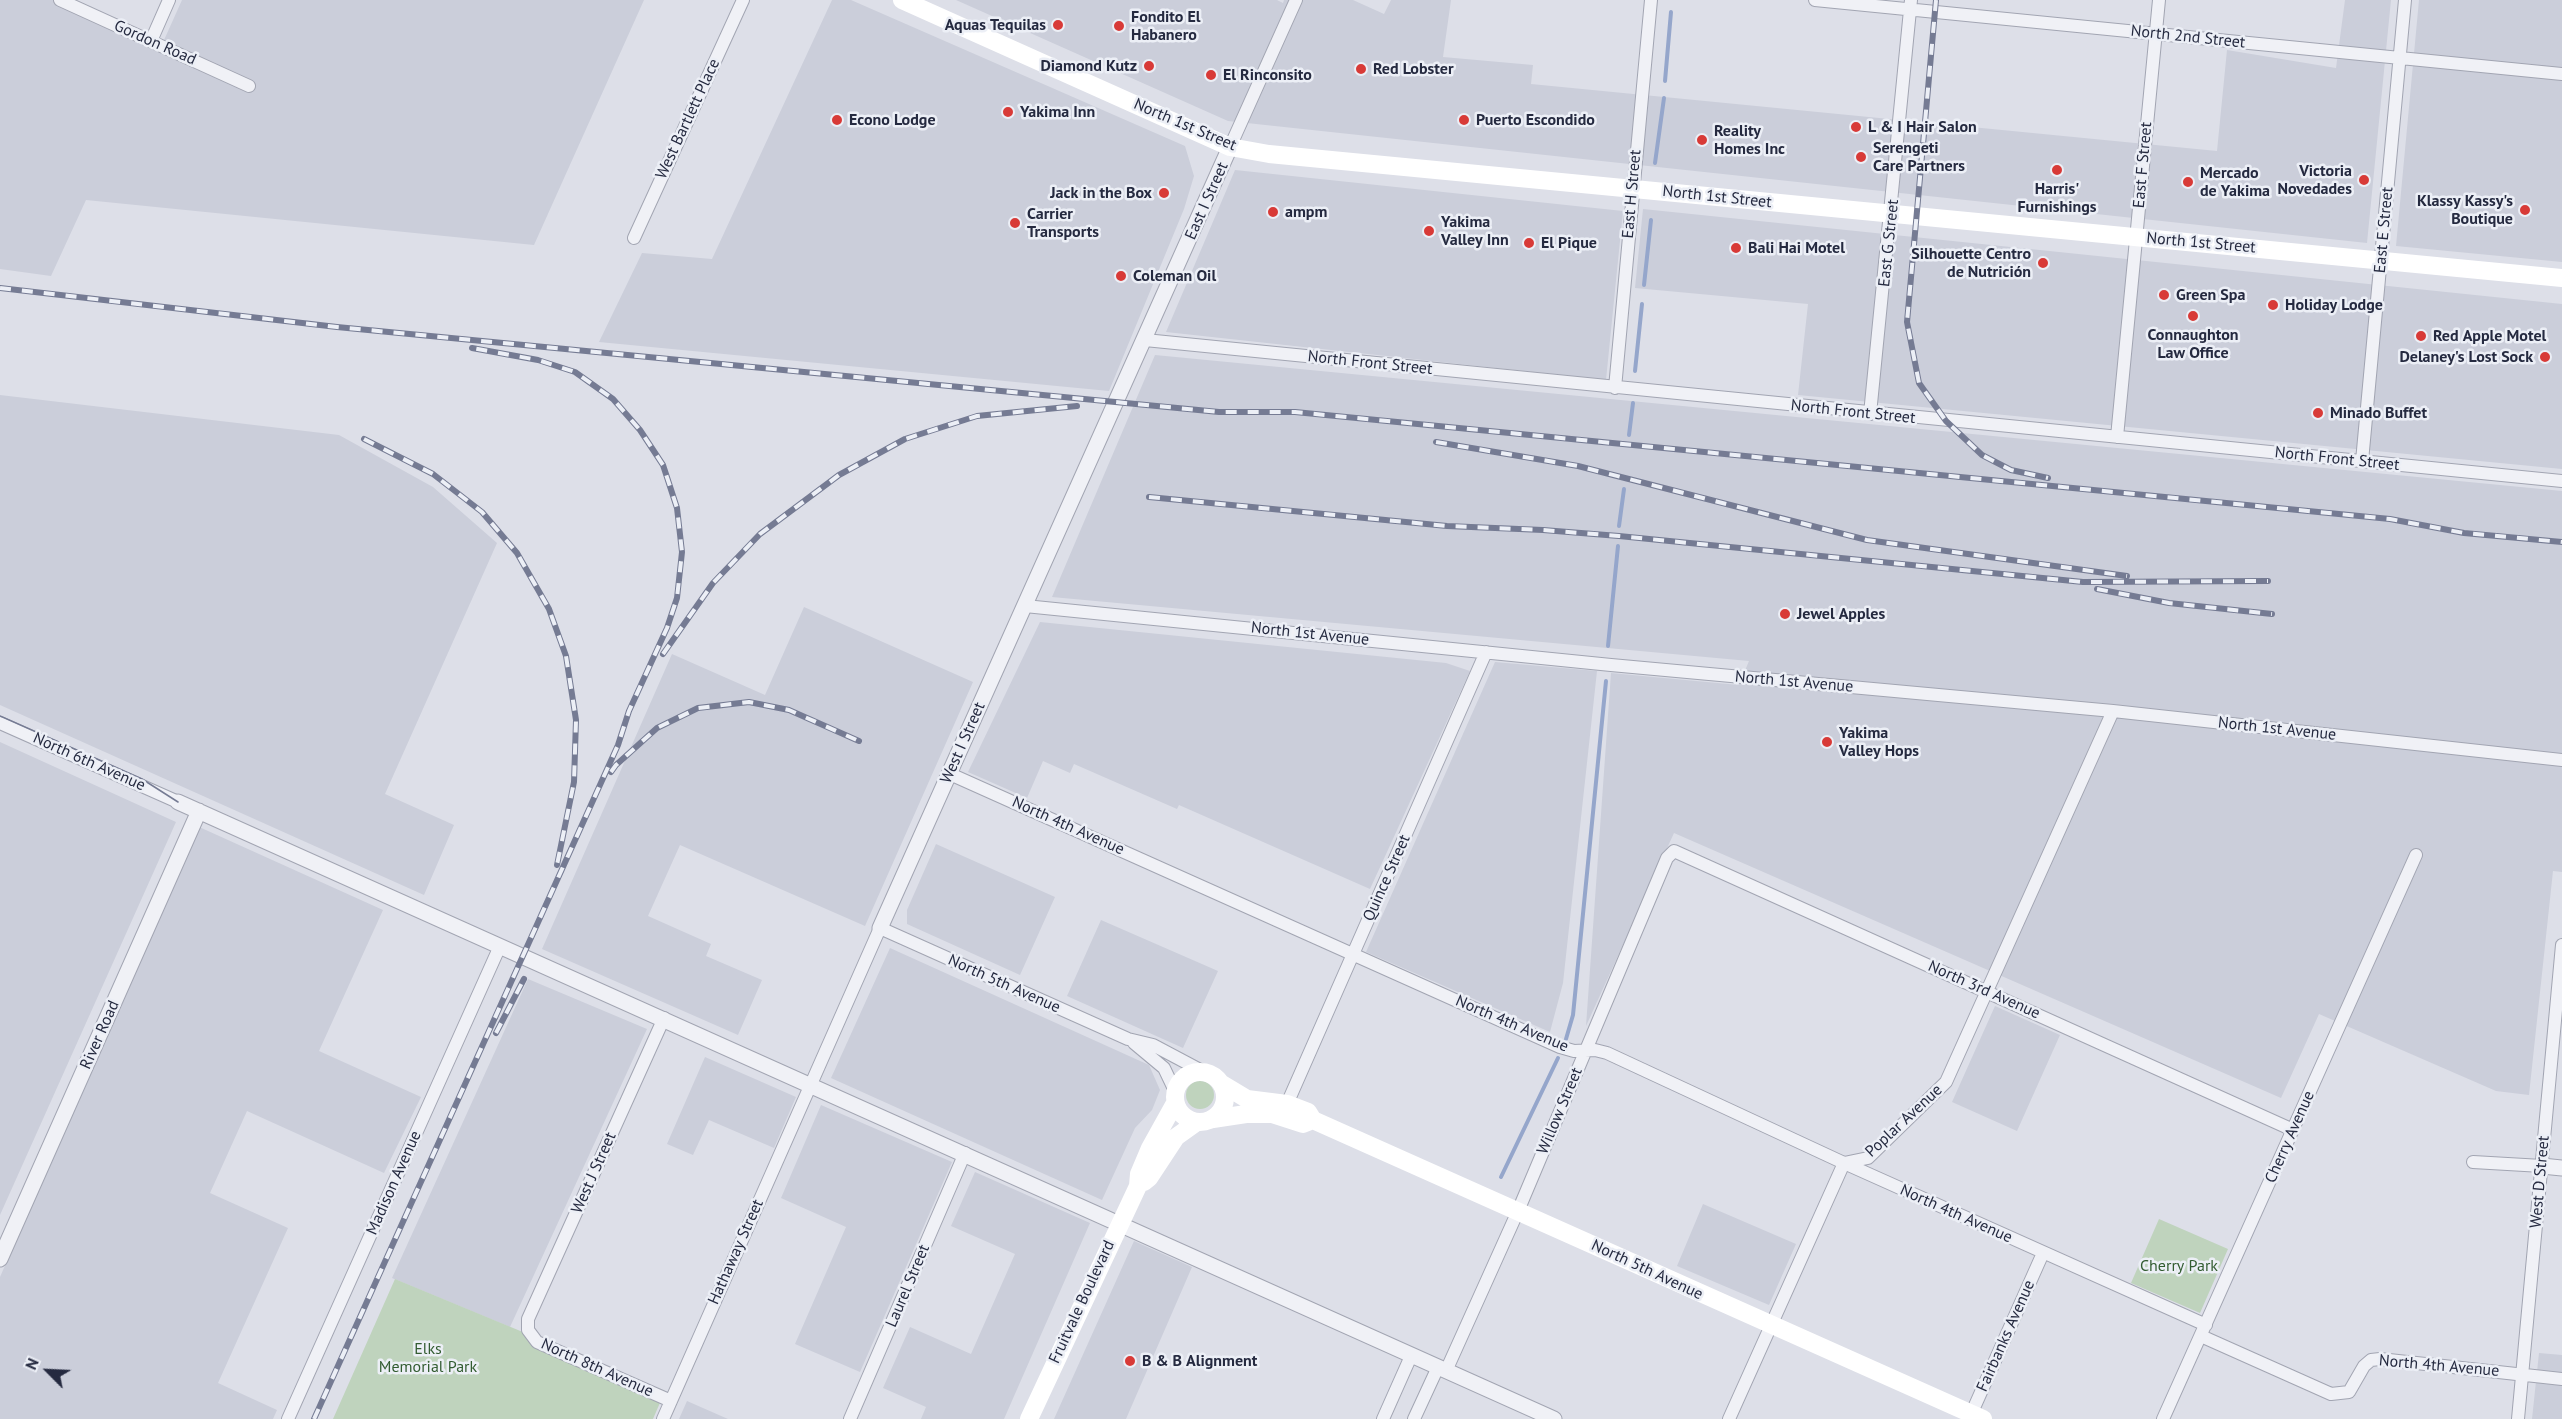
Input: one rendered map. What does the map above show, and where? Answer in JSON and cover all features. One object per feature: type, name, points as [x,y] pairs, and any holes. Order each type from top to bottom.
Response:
[{"type":"main road","name":"North 1st Street","points":[[902,0],[1230,147],[1269,154],[2562,278]]},
{"type":"main road","points":[[1202,1071],[1217,1078],[1222,1084]]},
{"type":"main road","name":"Fruitvale Boulevard","points":[[1029,1419],[1138,1186],[1139,1174],[1175,1097],[1178,1084],[1188,1074],[1202,1071]]},
{"type":"main road","name":"North 5th Avenue","points":[[1222,1084],[1247,1099],[1287,1104],[1308,1112],[1313,1120],[1975,1417]]},
{"type":"main road","name":"Fruitvale Boulevard","points":[[1138,1186],[1149,1178],[1176,1137],[1223,1107],[1225,1092],[1222,1084]]},
{"type":"main road","points":[[1175,1097],[1183,1116],[1205,1120]]},
{"type":"main road","name":"North 5th Avenue","points":[[1205,1120],[1246,1114],[1272,1114],[1303,1124],[1313,1120]]},
{"type":"street","name":"Gordon Road","points":[[60,0],[249,86]]},
{"type":"street","points":[[151,41],[169,0]]},
{"type":"street","name":"West Bartlett Place","points":[[634,237],[743,0]]},
{"type":"street","name":"East I Street","points":[[1117,402],[1296,0]]},
{"type":"street","name":"East H Street","points":[[1615,388],[1651,0]]},
{"type":"street","name":"North 2nd Street","points":[[1815,0],[1911,5],[2156,34],[2562,74]]},
{"type":"street","name":"East F Street","points":[[2117,437],[2159,0]]},
{"type":"street","name":"East E Street","points":[[2362,461],[2405,0]]},
{"type":"street","name":"East G Street","points":[[1870,414],[1892,214],[1911,5]]},
{"type":"street","name":"North Front Street","points":[[1145,340],[1870,414],[2562,481]]},
{"type":"street","name":"West I Street","points":[[810,1085],[1117,402]]},
{"type":"street","name":"North 1st Avenue","points":[[1025,606],[2113,711],[2562,760]]},
{"type":"street","name":"Quince Street","points":[[1287,1104],[1486,652]]},
{"type":"street","name":"Poplar Avenue","points":[[1729,1419],[1844,1163],[1868,1158],[1946,1082],[2113,711]]},
{"type":"street","name":"North 6th Avenue","points":[[0,723],[178,802]]},
{"type":"street","name":"North 4th Avenue","points":[[950,774],[1560,1047],[1574,1052],[1607,1053],[2043,1253],[2331,1394],[2349,1392],[2364,1366],[2372,1360],[2380,1359],[2562,1378]]},
{"type":"street","points":[[178,802],[1120,1222],[1554,1419]]},
{"type":"street","name":"River Road","points":[[0,1259],[199,811]]},
{"type":"street","name":"North 3rd Avenue","points":[[1674,851],[2293,1130]]},
{"type":"street","name":"Willow Street","points":[[1414,1419],[1442,1369],[1518,1211],[1667,858],[1674,851]]},
{"type":"street","name":"Cherry Avenue","points":[[2163,1419],[2416,855]]},
{"type":"street","name":"North 5th Avenue","points":[[880,928],[1128,1039],[1153,1046],[1202,1071]]},
{"type":"street","name":"West D Street","points":[[2518,1419],[2562,945]]},
{"type":"street","name":"Madison Avenue","points":[[288,1419],[500,946]]},
{"type":"street","name":"West J Street","points":[[528,1330],[528,1319],[664,1018]]},
{"type":"street","name":"North 5th Avenue","points":[[1128,1039],[1164,1068],[1175,1097]]},
{"type":"street","name":"Hathaway Street","points":[[663,1419],[810,1085]]},
{"type":"street","name":"Laurel Street","points":[[850,1419],[965,1153]]},
{"type":"street","points":[[2473,1162],[2562,1168]]},
{"type":"street","name":"Fairbanks Avenue","points":[[1975,1417],[2043,1253]]},
{"type":"street","name":"North 8th Avenue","points":[[528,1330],[537,1342],[671,1401]]},
{"type":"street","points":[[1383,1419],[1411,1356]]},
{"type":"shaded area","points":[[0,0],[53,0],[160,49],[182,0],[644,0],[534,245],[86,200],[51,276],[0,269]]},
{"type":"shaded area","points":[[832,0],[851,0],[1185,146],[1194,176],[1184,209],[1109,391],[599,342],[642,253],[712,259]]},
{"type":"shaded area","points":[[956,0],[1277,0],[1283,3],[1284,0],[1353,0],[1384,14],[1391,0],[1451,0],[1443,57],[1533,65],[1531,84],[2217,151],[2227,50],[2336,68],[2345,0],[2391,0],[2367,243],[1228,121]]},
{"type":"shaded area","points":[[2419,0],[2562,0],[2562,262],[2396,246]]},
{"type":"shaded area","points":[[1235,170],[1623,211],[1606,380],[1166,332]]},
{"type":"shaded area","points":[[1643,209],[2562,304],[2562,469],[1798,395],[1808,304],[1635,288]]},
{"type":"shaded area","points":[[1155,355],[2562,491],[2562,872],[2553,871],[2529,1095],[2496,1091],[2319,1014],[2281,1098],[1674,833],[1586,1026],[1611,673],[1739,685],[1749,661],[1052,597]]},
{"type":"shaded area","points":[[0,395],[339,435],[433,487],[497,543],[385,794],[454,825],[424,895],[0,705]]},
{"type":"shaded area","points":[[804,607],[973,682],[865,926],[680,845],[648,916],[711,944],[706,956],[762,980],[738,1035],[542,949],[672,654],[765,695]]},
{"type":"shaded area","points":[[1040,622],[1446,663],[1470,671],[1370,889],[1179,805],[1177,809],[1074,764],[1070,773],[1043,761],[1027,798],[968,772]]},
{"type":"shaded area","points":[[1495,662],[1597,671],[1563,983],[1550,1032],[1366,952]]},
{"type":"shaded area","points":[[0,742],[176,822],[0,1215]]},
{"type":"shaded area","points":[[197,826],[383,910],[319,1051],[421,1097],[384,1173],[247,1111],[210,1193],[288,1228],[218,1383],[277,1410],[273,1419],[0,1419],[0,1277]]},
{"type":"shaded area","points":[[936,844],[1055,897],[1020,975],[907,924],[907,910]]},
{"type":"shaded area","points":[[1101,920],[1218,971],[1183,1048],[1067,996]]},
{"type":"shaded area","points":[[890,948],[1149,1065],[1160,1090],[1152,1110],[1135,1128],[1102,1200],[831,1078]]},
{"type":"shaded area","points":[[528,979],[647,1029],[510,1327],[392,1278]]},
{"type":"shaded area","points":[[1995,1006],[2060,1035],[2017,1131],[1952,1102]]},
{"type":"shaded area","points":[[705,1057],[796,1097],[774,1148],[709,1120],[693,1155],[667,1144]]},
{"type":"shaded area","points":[[821,1105],[952,1162],[860,1372],[795,1344],[846,1227],[781,1198]]},
{"type":"shaded area","points":[[975,1172],[1090,1223],[1004,1419],[921,1419],[926,1407],[883,1388],[910,1327],[971,1354],[1015,1254],[951,1226]]},
{"type":"shaded area","points":[[1703,1204],[1796,1244],[1769,1305],[1677,1266]]},
{"type":"shaded area","points":[[1134,1241],[1192,1267],[1126,1419],[1054,1419]]},
{"type":"shaded area","points":[[2539,1353],[2562,1355],[2562,1419],[2532,1419]]},
{"type":"shaded area","points":[[687,1401],[728,1419],[679,1419]]},
{"type":"green space","points":[[1200,1081],[1210,1085],[1214,1095],[1210,1105],[1200,1109],[1190,1105],[1186,1095],[1190,1085]]},
{"type":"green space","name":"Cherry Park","points":[[2159,1219],[2228,1249],[2200,1313],[2131,1283]]},
{"type":"green space","name":"Elks Memorial Park","points":[[395,1279],[665,1391],[653,1419],[333,1419]]},
{"type":"waterway","points":[[1665,81],[1671,12]]},
{"type":"waterway","points":[[1655,163],[1664,98]]},
{"type":"waterway","points":[[1644,285],[1651,220]]},
{"type":"waterway","points":[[1635,371],[1642,304]]},
{"type":"waterway","points":[[1629,435],[1633,403]]},
{"type":"waterway","points":[[1619,526],[1624,489]]},
{"type":"waterway","points":[[1608,646],[1618,546]]},
{"type":"waterway","points":[[1566,1039],[1573,1015],[1606,681]]},
{"type":"waterway","points":[[1501,1177],[1558,1058]]},
{"type":"tram line","points":[[0,716],[142,779],[178,802]]},
{"type":"railway","points":[[1936,0],[1907,322],[1919,383],[1946,421],[1982,455],[2011,470],[2048,478]]},
{"type":"railway","points":[[0,288],[337,327],[1219,412],[1295,412],[2390,519],[2464,533],[2562,542]]},
{"type":"railway","points":[[314,1419],[618,745],[629,711],[667,628],[677,598],[682,552],[677,508],[663,465],[640,430],[613,399],[575,372],[538,360],[472,348]]},
{"type":"railway","points":[[663,654],[713,583],[760,534],[839,475],[905,439],[977,416],[1077,406]]},
{"type":"railway","points":[[364,439],[433,474],[482,512],[517,553],[549,609],[566,656],[576,720],[574,782],[557,865]]},
{"type":"railway","points":[[1436,442],[1578,466],[1867,540],[2127,576]]},
{"type":"railway","points":[[1149,497],[1447,526],[1619,536],[2083,582],[2268,581]]},
{"type":"railway","points":[[2097,589],[2169,603],[2272,614]]},
{"type":"railway","points":[[611,772],[657,728],[698,708],[749,702],[789,710],[859,741]]},
{"type":"railway","points":[[496,1033],[524,979]]},
{"type":"place","name":"Aquas Tequilas","points":[[1058,25]]},
{"type":"place","name":"Fondito El Habanero","points":[[1119,26]]},
{"type":"place","name":"Diamond Kutz","points":[[1149,66]]},
{"type":"place","name":"Red Lobster","points":[[1361,69]]},
{"type":"place","name":"El Rinconsito","points":[[1211,75]]},
{"type":"place","name":"Yakima Inn","points":[[1008,112]]},
{"type":"place","name":"Econo Lodge","points":[[837,120]]},
{"type":"place","name":"Puerto Escondido","points":[[1464,120]]},
{"type":"place","name":"L & I Hair Salon","points":[[1856,127]]},
{"type":"place","name":"Reality Homes Inc","points":[[1702,140]]},
{"type":"place","name":"Serengeti Care Partners","points":[[1861,157]]},
{"type":"place","name":"Harris' Furnishings","points":[[2057,170]]},
{"type":"place","name":"Victoria Novedades","points":[[2364,180]]},
{"type":"place","name":"Mercado de Yakima","points":[[2188,182]]},
{"type":"place","name":"Jack in the Box","points":[[1164,193]]},
{"type":"place","name":"Klassy Kassy's Boutique","points":[[2525,210]]},
{"type":"place","name":"ampm","points":[[1273,212]]},
{"type":"place","name":"Carrier Transports","points":[[1015,223]]},
{"type":"place","name":"Yakima Valley Inn","points":[[1429,231]]},
{"type":"place","name":"El Pique","points":[[1529,243]]},
{"type":"place","name":"Bali Hai Motel","points":[[1736,248]]},
{"type":"place","name":"Silhouette Centro de Nutrición","points":[[2043,263]]},
{"type":"place","name":"Coleman Oil","points":[[1121,276]]},
{"type":"place","name":"Green Spa","points":[[2164,295]]},
{"type":"place","name":"Holiday Lodge","points":[[2273,305]]},
{"type":"place","name":"Connaughton Law Office","points":[[2193,316]]},
{"type":"place","name":"Red Apple Motel","points":[[2421,336]]},
{"type":"place","name":"Delaney's Lost Sock","points":[[2545,357]]},
{"type":"place","name":"Minado Buffet","points":[[2318,413]]},
{"type":"place","name":"Jewel Apples","points":[[1785,614]]},
{"type":"place","name":"Yakima Valley Hops","points":[[1827,742]]},
{"type":"place","name":"B & B Alignment","points":[[1130,1361]]}]
